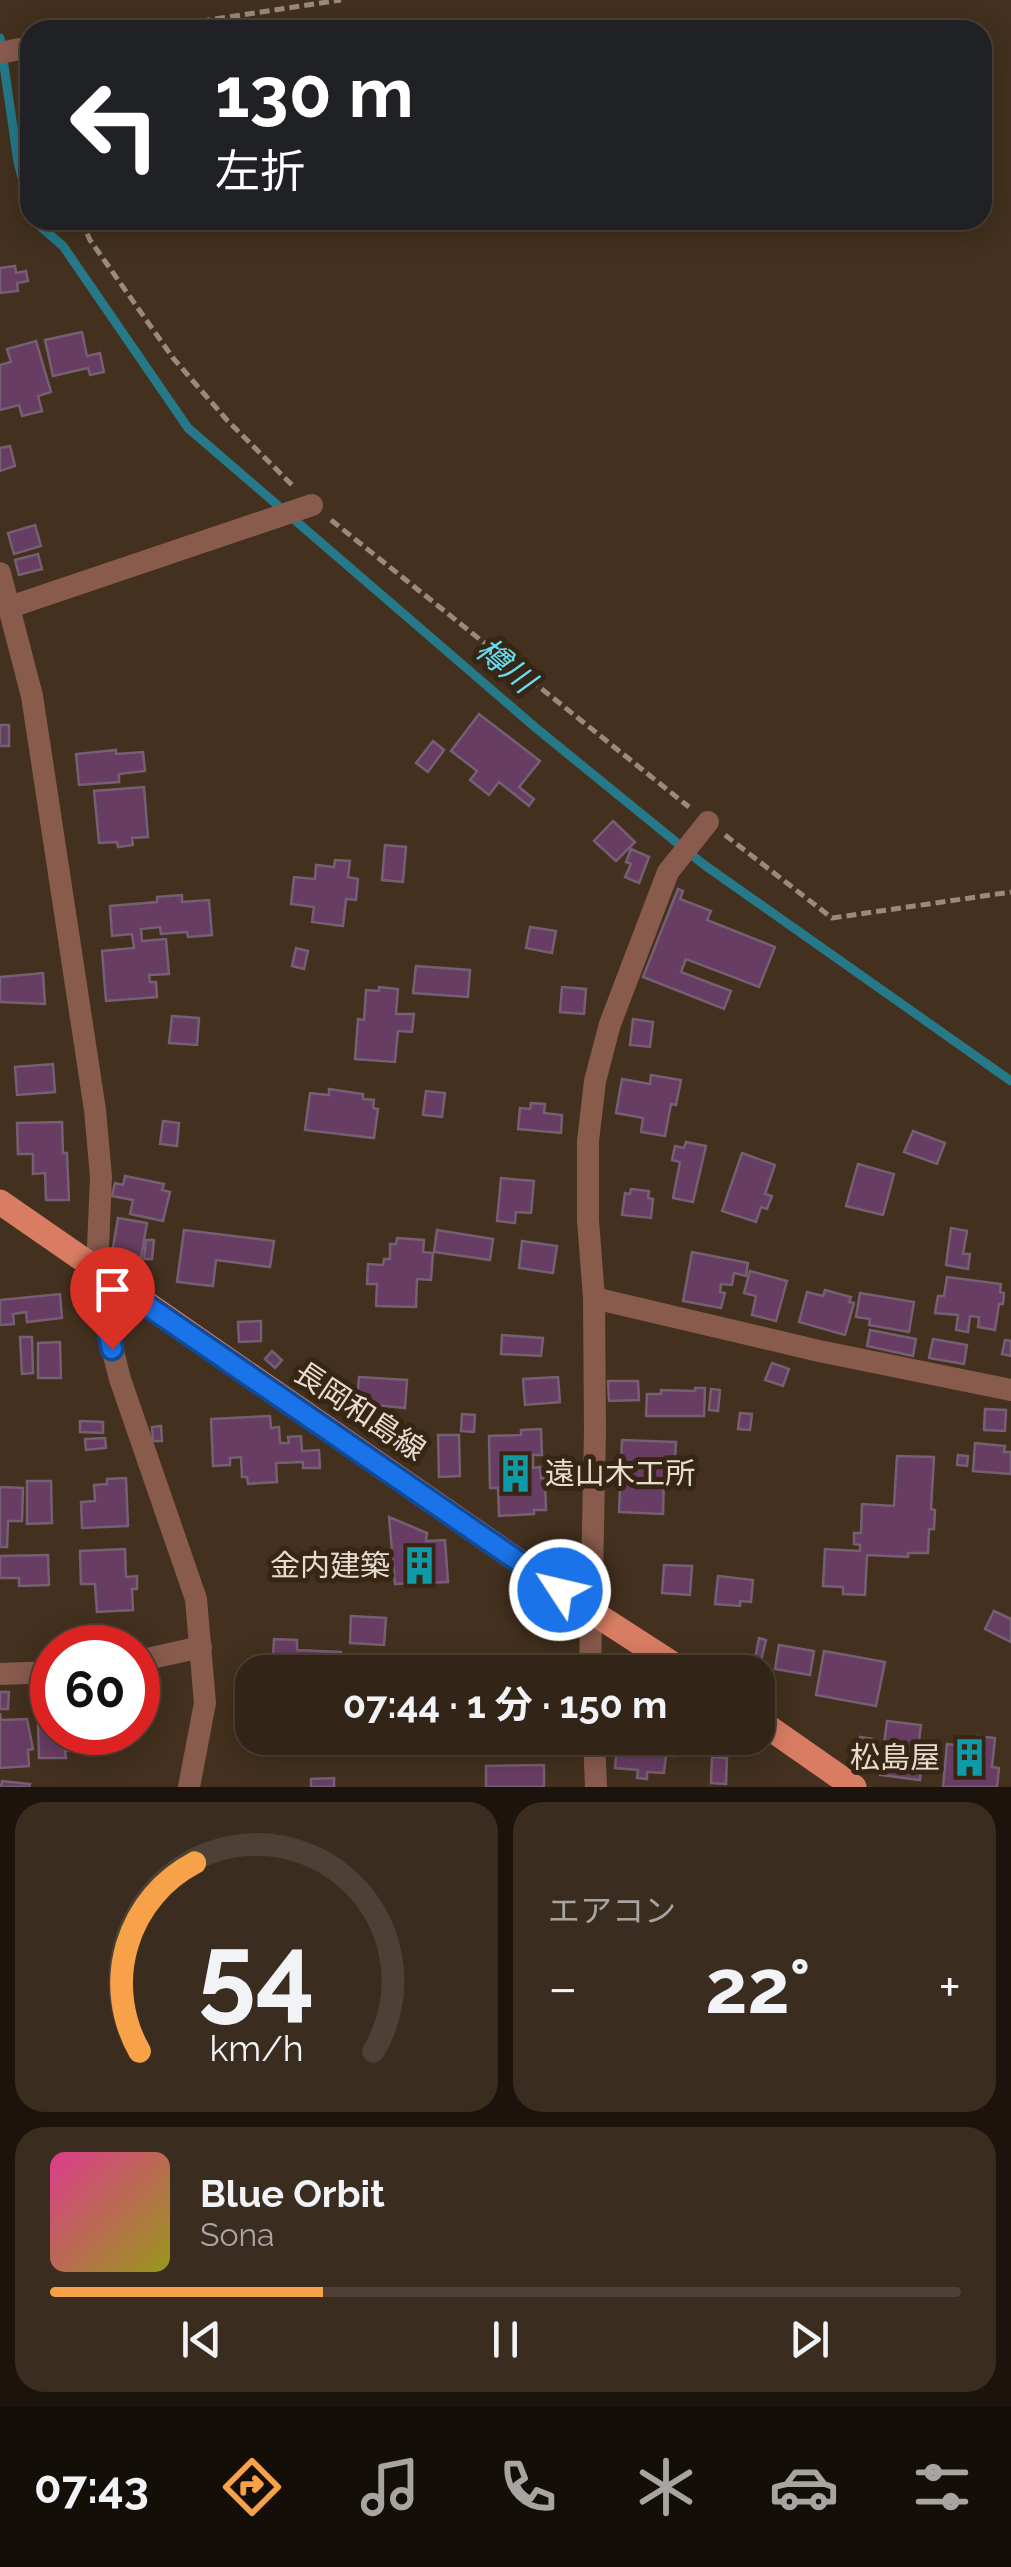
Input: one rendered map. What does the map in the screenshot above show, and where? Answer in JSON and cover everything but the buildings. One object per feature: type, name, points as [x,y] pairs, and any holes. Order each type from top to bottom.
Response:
[{"type":"main road","name":"長岡和島線","points":[[0,1202],[659,1655]]},
{"type":"main road","points":[[775,1732],[854,1787]]},
{"type":"street","points":[[10,607],[303,507]]},
{"type":"street","points":[[0,573],[38,734],[95,1110],[100,1177],[97,1271],[120,1379],[196,1598],[206,1703],[189,1787]]},
{"type":"street","points":[[590,1655],[589,1610],[594,1581],[594,1298],[588,1141],[595,1082],[610,1024],[668,872],[708,822]]},
{"type":"street","points":[[594,1298],[838,1355],[1011,1390]]},
{"type":"street","points":[[160,1657],[202,1648]]},
{"type":"street","points":[[0,1674],[30,1673]]},
{"type":"street","points":[[595,1755],[596,1787]]},
{"type":"path","points":[[208,20],[341,0]]},
{"type":"path","points":[[86,230],[172,358],[303,507],[832,918],[1011,892]]},
{"type":"waterway","name":"樽川","points":[[0,38],[20,170]]},
{"type":"waterway","name":"樽川","points":[[45,230],[63,246],[188,428],[536,728],[703,864],[1011,1081]]},
{"type":"place","name":"遠山木工所","points":[[515,1473]]},
{"type":"place","name":"金内建築","points":[[420,1565]]},
{"type":"place","name":"松島屋","points":[[970,1757]]},
{"type":"route","points":[[112,1349],[97,1271],[560,1590]]}]
